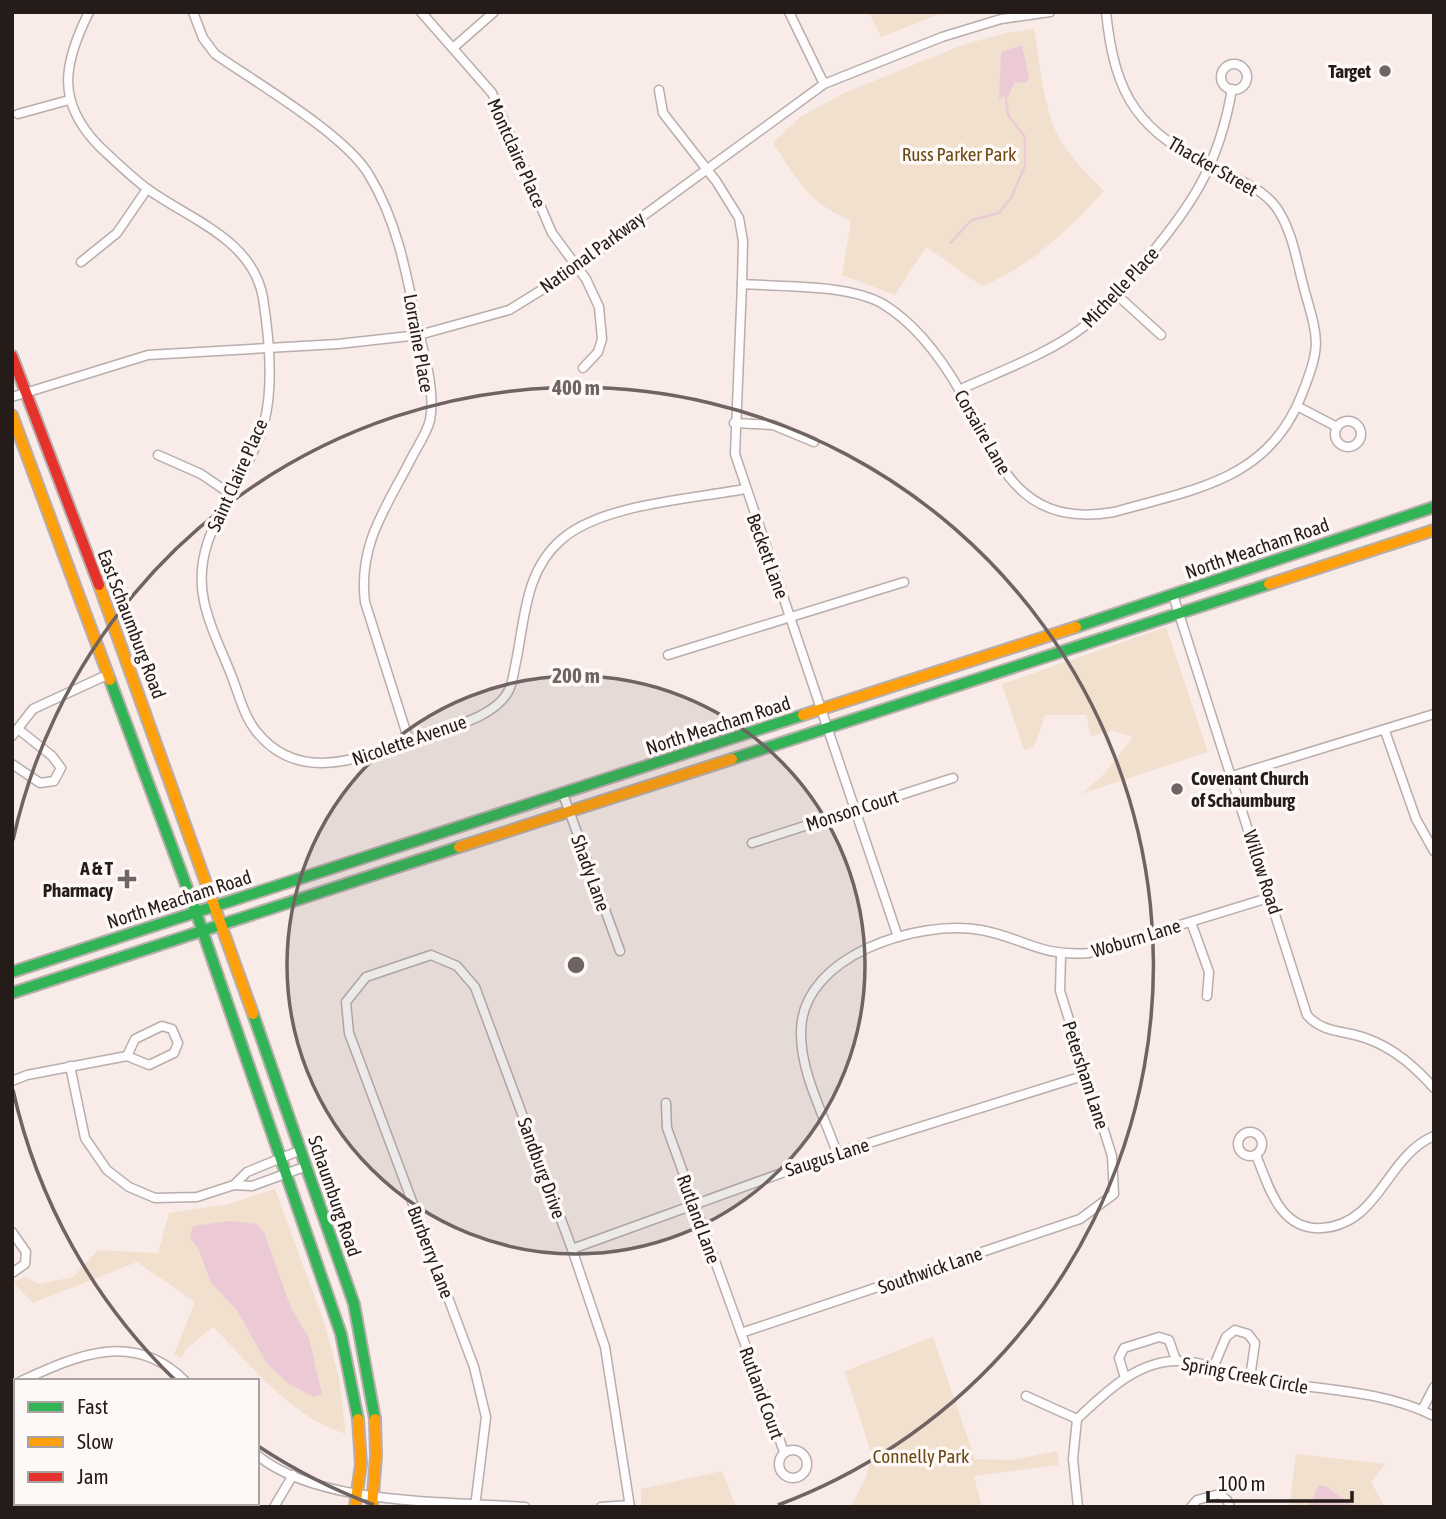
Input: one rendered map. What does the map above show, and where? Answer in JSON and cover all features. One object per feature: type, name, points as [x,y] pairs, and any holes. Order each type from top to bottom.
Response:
[{"type":"main road","name":"East Schaumburg Road","points":[[12,356],[149,719],[213,907]]},
{"type":"main road","name":"East Schaumburg Road","points":[[12,415],[196,912]]},
{"type":"main road","name":"North Meacham Road","points":[[12,972],[1173,595],[1434,507]]},
{"type":"main road","name":"North Meacham Road","points":[[12,993],[827,725],[1434,530]]},
{"type":"main road","name":"Schaumburg Road","points":[[213,907],[354,1304],[366,1353],[374,1413],[373,1501]]},
{"type":"main road","name":"Schaumburg Road","points":[[196,912],[328,1295],[349,1366],[359,1432],[358,1494],[355,1507]]},
{"type":"street","name":"Saint Claire Place","points":[[89,12],[67,68],[69,100],[82,128],[147,189],[235,246],[259,280],[267,347],[269,395],[263,425],[204,549],[200,573],[204,603],[246,713],[256,731],[282,755]]},
{"type":"street","name":"Lorraine Place","points":[[193,12],[203,38],[215,54],[330,135],[369,174],[403,256],[429,390],[430,421],[371,537],[364,558],[362,578],[365,601],[409,741]]},
{"type":"street","name":"Montclaire Place","points":[[421,12],[492,93],[552,233],[579,267],[599,307],[602,324],[598,352],[583,368]]},
{"type":"street","points":[[453,48],[494,12]]},
{"type":"street","points":[[789,12],[824,84]]},
{"type":"street","name":"National Parkway","points":[[12,397],[149,355],[419,335],[509,310],[579,267],[824,84],[942,37],[1001,19],[1050,12]]},
{"type":"street","name":"Thacker Street","points":[[1106,12],[1110,52],[1122,91],[1143,120],[1175,148],[1256,189],[1275,205],[1287,226],[1315,327],[1318,352],[1297,406]]},
{"type":"street","name":"Michelle Place","points":[[959,390],[1054,346],[1084,327],[1117,295],[1182,218],[1210,166],[1224,132],[1232,89]]},
{"type":"street","name":"Beckett Lane","points":[[659,90],[663,113],[707,169],[739,218],[743,241],[734,423],[735,454],[898,937]]},
{"type":"street","points":[[18,114],[69,100]]},
{"type":"street","points":[[81,262],[117,233],[147,189]]},
{"type":"street","name":"Corsaire Lane","points":[[742,284],[841,291],[881,303],[924,338],[959,390],[981,437],[1003,471],[1021,492],[1052,510],[1094,516],[1230,476],[1274,444],[1297,406]]},
{"type":"street","points":[[1117,295],[1161,335]]},
{"type":"street","points":[[1297,406],[1338,426]]},
{"type":"street","points":[[734,423],[773,425],[814,442]]},
{"type":"street","points":[[158,455],[201,474],[229,493]]},
{"type":"street","name":"Nicolette Avenue","points":[[282,755],[305,764],[344,762],[469,720],[491,708],[509,692],[530,585],[543,559],[562,538],[599,519],[745,489]]},
{"type":"street","points":[[668,655],[904,582]]},
{"type":"street","name":"Willow Road","points":[[1173,595],[1307,1015],[1317,1027],[1367,1038],[1409,1061],[1434,1088]]},
{"type":"street","points":[[12,764],[40,783],[54,781],[61,768],[52,756],[15,732],[33,709],[109,674]]},
{"type":"street","points":[[1232,776],[1434,714]]},
{"type":"street","points":[[1385,731],[1416,818],[1434,851]]},
{"type":"street","name":"Monson Court","points":[[752,843],[953,778]]},
{"type":"street","name":"Shady Lane","points":[[563,794],[620,951]]},
{"type":"street","name":"Woburn Lane","points":[[837,1153],[804,1058],[801,1029],[810,996],[827,971],[859,953],[898,937],[941,929],[981,930],[1061,956],[1089,953],[1271,897]]},
{"type":"street","points":[[1191,922],[1209,972],[1206,996]]},
{"type":"street","name":"Sandburg Drive","points":[[346,1002],[366,977],[431,955],[457,966],[475,987],[572,1248],[605,1347],[630,1506]]},
{"type":"street","name":"Petersham Lane","points":[[1061,956],[1060,990],[1112,1156],[1114,1194]]},
{"type":"street","name":"Burberry Lane","points":[[346,1002],[349,1033],[474,1367],[486,1417],[475,1505]]},
{"type":"street","points":[[12,1081],[70,1066],[127,1056],[149,1065],[174,1053],[178,1042],[172,1029],[162,1026],[135,1039],[127,1056]]},
{"type":"street","points":[[70,1066],[85,1138],[107,1170],[130,1187],[155,1198],[197,1197],[234,1185],[252,1186],[307,1166]]},
{"type":"street","name":"Saugus Lane","points":[[572,1248],[837,1153],[1086,1075]]},
{"type":"street","name":"Rutland Lane","points":[[666,1103],[667,1128],[741,1334]]},
{"type":"street","points":[[1256,1155],[1277,1205],[1288,1218],[1308,1229],[1336,1227],[1360,1215],[1408,1155],[1424,1140],[1434,1136]]},
{"type":"street","points":[[234,1185],[247,1172],[301,1150]]},
{"type":"street","name":"Southwick Lane","points":[[741,1334],[1080,1219],[1114,1194]]},
{"type":"street","points":[[12,1232],[26,1252],[25,1264],[12,1273]]},
{"type":"street","points":[[1213,1368],[1226,1337],[1235,1330],[1248,1334],[1255,1343],[1250,1377]]},
{"type":"street","name":"Rutland Court","points":[[741,1334],[784,1452]]},
{"type":"street","points":[[1125,1378],[1119,1358],[1124,1348],[1159,1337],[1169,1340],[1176,1360]]},
{"type":"street","points":[[25,1379],[86,1353],[121,1351],[154,1360],[181,1379]]},
{"type":"street","name":"Spring Creek Circle","points":[[1077,1419],[1112,1386],[1125,1378],[1176,1360],[1250,1377],[1391,1401],[1434,1416]]},
{"type":"street","points":[[1422,1410],[1434,1387]]},
{"type":"street","points":[[1026,1396],[1077,1419],[1073,1459],[1077,1486],[1075,1506]]},
{"type":"street","points":[[259,1456],[272,1466],[293,1475],[373,1501],[525,1507]]},
{"type":"street","points":[[274,1507],[293,1475]]},
{"type":"street","points":[[1191,1507],[1197,1500],[1219,1494],[1227,1500],[1230,1507]]},
{"type":"street","points":[[601,1507],[630,1506]]},
{"type":"green space","points":[[869,12],[945,12],[881,37]]},
{"type":"green space","name":"Russ Parker Park","points":[[1034,29],[1045,97],[1058,136],[1073,158],[1104,191],[1048,246],[1017,268],[982,286],[926,247],[895,295],[842,275],[851,221],[824,206],[805,189],[773,143],[800,117],[844,93],[960,46],[1005,33]]},
{"type":"green space","points":[[1166,627],[1208,752],[1081,794],[1102,776],[1133,737],[1113,731],[1091,736],[1086,715],[1045,715],[1034,747],[1024,750],[1002,684]]},
{"type":"green space","points":[[275,1189],[325,1325],[339,1378],[346,1434],[326,1426],[290,1403],[213,1327],[185,1350],[182,1358],[174,1354],[195,1302],[137,1262],[33,1303],[13,1282],[26,1277],[39,1284],[73,1277],[98,1250],[158,1253],[169,1213],[229,1204]]},
{"type":"green space","name":"Connelly Park","points":[[933,1337],[975,1459],[1012,1460],[1057,1451],[1059,1465],[974,1476],[982,1507],[851,1507],[867,1475],[871,1453],[845,1371]]},
{"type":"green space","points":[[1296,1454],[1385,1464],[1371,1482],[1385,1507],[1289,1507]]},
{"type":"green space","points":[[722,1471],[736,1507],[641,1507],[641,1489]]},
{"type":"shaded area","points":[[1022,45],[1029,78],[1026,83],[1015,82],[1006,101],[1003,95],[999,101],[1001,52]]},
{"type":"shaded area","points":[[230,1221],[257,1224],[264,1232],[291,1308],[309,1338],[322,1394],[314,1397],[289,1384],[267,1364],[237,1310],[211,1283],[199,1250],[190,1238],[193,1226]]},
{"type":"shaded area","points":[[1319,1485],[1327,1487],[1354,1507],[1308,1507]]},
{"type":"waterway","points":[[950,243],[972,220],[999,213],[1011,198],[1025,166],[1025,137],[1008,115],[1006,101]]},
{"type":"traffic: fast","points":[[1076,627],[1434,507]]},
{"type":"traffic: fast","points":[[732,759],[1269,584]]},
{"type":"traffic: fast","points":[[110,680],[196,912],[341,1334],[358,1419]]},
{"type":"traffic: fast","points":[[12,972],[803,715]]},
{"type":"traffic: fast","points":[[12,993],[459,847]]},
{"type":"traffic: fast","points":[[253,1014],[354,1304],[375,1419]]},
{"type":"traffic: slow","points":[[12,415],[110,680]]},
{"type":"traffic: slow","points":[[1269,584],[1434,530]]},
{"type":"traffic: slow","points":[[99,585],[253,1014]]},
{"type":"traffic: slow","points":[[803,715],[1076,627]]},
{"type":"traffic: slow","points":[[459,847],[732,759]]},
{"type":"traffic: slow","points":[[355,1507],[361,1464],[358,1419]]},
{"type":"traffic: slow","points":[[372,1507],[376,1456],[375,1419]]},
{"type":"traffic: jam","points":[[12,356],[99,585]]},
{"type":"place","name":"Target","points":[[1385,71]]},
{"type":"place","name":"Covenant Church of Schaumburg","points":[[1177,789]]},
{"type":"place","name":"A & T Pharmacy","points":[[127,879]]}]
